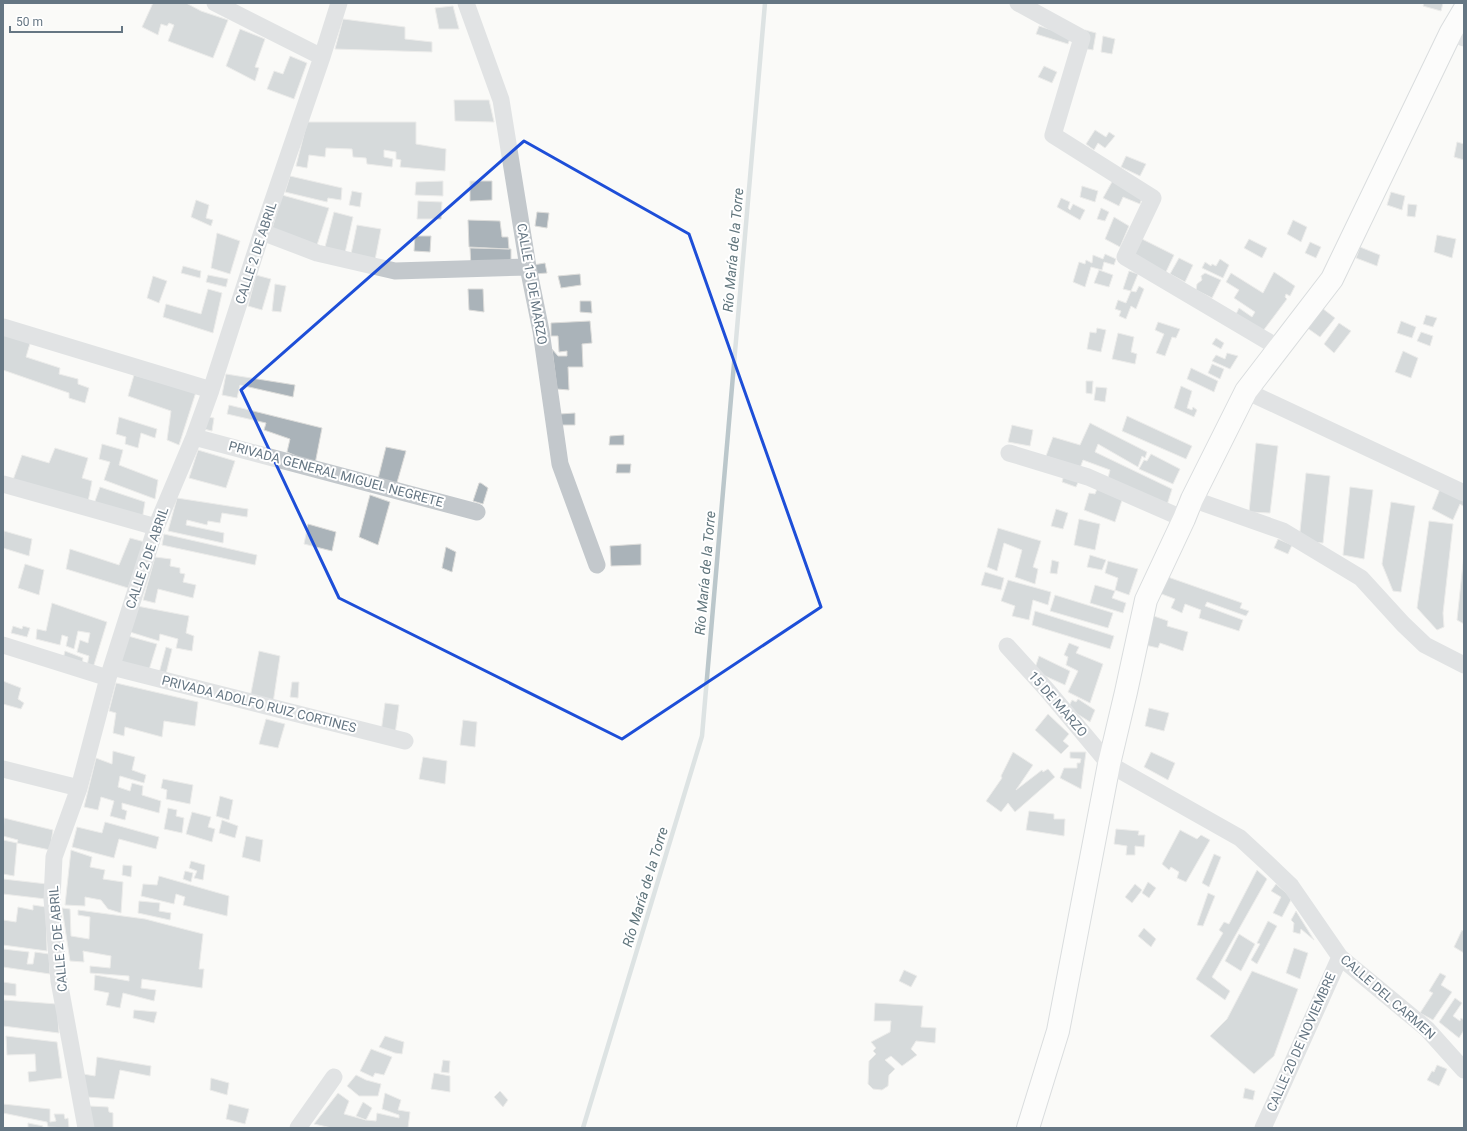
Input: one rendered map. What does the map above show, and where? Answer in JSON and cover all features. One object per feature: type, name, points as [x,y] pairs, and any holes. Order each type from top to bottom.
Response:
[{"type":"main road","points":[[1028,1128],[1058,1032],[1109,764],[1146,600],[1192,499],[1246,391],[1332,279],[1457,35],[1464,10]]},
{"type":"street","points":[[215,3],[322,57]]},
{"type":"street","name":"CALLE 2 DE ABRIL","points":[[86,1128],[59,981],[52,899],[54,857],[79,788],[110,672],[156,527],[194,437],[211,390],[339,3]]},
{"type":"street","name":"CALLE 15 DE MARZO","points":[[466,3],[501,100],[528,267],[541,331],[560,464],[597,565]]},
{"type":"street","points":[[1018,3],[1082,38],[1053,135],[1153,198],[1125,257],[1279,348]]},
{"type":"street","points":[[262,232],[317,253],[395,271],[528,267]]},
{"type":"street","points":[[3,327],[211,390]]},
{"type":"street","points":[[1246,391],[1464,493]]},
{"type":"street","name":"PRIVADA GENERAL MIGUEL NEGRETE","points":[[194,437],[477,512]]},
{"type":"street","points":[[1008,453],[1088,477],[1184,519]]},
{"type":"street","points":[[3,484],[156,527]]},
{"type":"street","points":[[1192,499],[1283,531],[1361,578],[1403,624],[1425,645],[1464,665]]},
{"type":"street","name":"PRIVADA ADOLFO RUIZ CORTINES","points":[[3,645],[110,672],[405,741]]},
{"type":"street","name":"15 DE MARZO","points":[[1007,646],[1047,690],[1109,764]]},
{"type":"street","name":"CALLE DEL CARMEN","points":[[1109,764],[1240,838],[1291,886],[1340,957],[1427,1029],[1464,1070]]},
{"type":"street","points":[[3,769],[79,788]]},
{"type":"street","name":"CALLE 20 DE NOVIEMBRE","points":[[1263,1128],[1340,957]]},
{"type":"street","points":[[298,1128],[334,1077]]},
{"type":"highlighted area","points":[[524,141],[689,234],[821,607],[622,739],[339,598],[241,390]]},
{"type":"building","points":[[153,3],[186,3],[201,11],[228,20],[213,58],[168,41],[174,25],[169,23],[167,26],[161,24],[158,35],[142,27]]},
{"type":"building","points":[[1424,3],[1443,3],[1441,11],[1423,6]]},
{"type":"building","points":[[453,6],[459,29],[439,29],[435,8]]},
{"type":"building","points":[[343,19],[405,27],[405,39],[432,42],[432,52],[335,49]]},
{"type":"building","points":[[1039,26],[1071,36],[1068,44],[1036,34]]},
{"type":"building","points":[[240,29],[265,39],[255,67],[259,68],[255,81],[226,66]]},
{"type":"building","points":[[1085,30],[1096,33],[1093,50],[1082,48]]},
{"type":"building","points":[[1103,36],[1115,39],[1112,54],[1101,52]]},
{"type":"building","points":[[290,56],[307,63],[294,99],[267,89],[274,71],[283,74]]},
{"type":"building","points":[[1044,66],[1057,72],[1052,83],[1038,77]]},
{"type":"building","points":[[454,100],[489,100],[494,122],[455,121]]},
{"type":"building","points":[[307,122],[416,122],[416,144],[446,149],[445,171],[400,167],[401,160],[396,159],[396,152],[384,150],[384,157],[393,159],[392,167],[367,164],[366,158],[353,157],[352,149],[326,148],[325,157],[309,155],[307,168],[296,166]]},
{"type":"building","points":[[1095,130],[1106,137],[1109,132],[1115,136],[1105,148],[1098,143],[1094,150],[1086,144]]},
{"type":"building","points":[[1457,142],[1464,144],[1464,160],[1454,157]]},
{"type":"building","points":[[1126,156],[1146,164],[1140,176],[1121,167]]},
{"type":"building","points":[[290,176],[342,188],[341,200],[328,198],[327,202],[285,192]]},
{"type":"building","points":[[1113,180],[1143,195],[1140,204],[1123,197],[1119,206],[1103,198]]},
{"type":"building","points":[[443,181],[443,196],[415,195],[416,182]]},
{"type":"building","points":[[470,181],[492,181],[492,200],[470,201]]},
{"type":"building","points":[[1082,186],[1098,191],[1095,202],[1080,197]]},
{"type":"building","points":[[352,191],[362,193],[360,207],[349,205]]},
{"type":"building","points":[[1391,192],[1405,196],[1402,210],[1387,205]]},
{"type":"building","points":[[282,195],[329,208],[317,245],[271,232]]},
{"type":"building","points":[[1061,198],[1070,202],[1068,208],[1070,210],[1073,204],[1085,210],[1080,220],[1057,207]]},
{"type":"building","points":[[196,200],[209,205],[206,218],[213,220],[211,226],[191,217]]},
{"type":"building","points":[[418,201],[442,202],[441,219],[417,219]]},
{"type":"building","points":[[1408,204],[1417,205],[1415,217],[1407,216]]},
{"type":"building","points":[[1101,208],[1109,212],[1105,221],[1097,219]]},
{"type":"building","points":[[334,212],[353,217],[345,253],[325,247]]},
{"type":"building","points":[[537,212],[549,213],[547,228],[535,226]]},
{"type":"building","points":[[1114,217],[1129,226],[1120,247],[1105,239]]},
{"type":"building","points":[[468,220],[500,221],[502,237],[508,237],[509,249],[469,247]]},
{"type":"building","points":[[1293,220],[1307,227],[1301,242],[1287,234]]},
{"type":"building","points":[[357,225],[381,229],[375,260],[351,254]]},
{"type":"building","points":[[217,233],[240,241],[230,274],[211,268]]},
{"type":"building","points":[[1437,235],[1456,239],[1452,258],[1434,252]]},
{"type":"building","points":[[415,236],[431,236],[430,252],[414,251]]},
{"type":"building","points":[[1136,236],[1174,255],[1165,274],[1127,254]]},
{"type":"building","points":[[1249,239],[1267,248],[1262,258],[1244,248]]},
{"type":"building","points":[[1310,242],[1321,247],[1316,258],[1305,253]]},
{"type":"building","points":[[1360,247],[1380,255],[1377,266],[1356,258]]},
{"type":"building","points":[[470,248],[511,249],[511,267],[471,267]]},
{"type":"building","points":[[1105,254],[1116,259],[1114,265],[1104,262],[1102,270],[1091,267],[1085,287],[1073,282],[1079,262],[1085,264],[1086,260],[1092,263],[1093,255],[1103,259]]},
{"type":"building","points":[[1179,258],[1193,265],[1185,282],[1170,274]]},
{"type":"building","points":[[1220,259],[1229,265],[1223,278],[1202,268],[1205,262],[1211,266],[1212,264],[1216,266]]},
{"type":"building","points":[[545,263],[547,273],[534,274],[533,265]]},
{"type":"building","points":[[183,266],[201,271],[200,278],[181,273]]},
{"type":"building","points":[[1099,270],[1113,275],[1109,287],[1094,283]]},
{"type":"building","points":[[1129,271],[1138,274],[1131,291],[1123,289]]},
{"type":"building","points":[[1274,272],[1295,286],[1290,296],[1286,294],[1285,297],[1287,299],[1263,331],[1236,314],[1239,308],[1252,317],[1255,312],[1234,298],[1239,290],[1226,282],[1231,273],[1263,293]]},
{"type":"building","points":[[1205,273],[1221,280],[1212,298],[1196,290],[1197,284],[1202,280],[1201,276]]},
{"type":"building","points":[[580,274],[581,285],[561,288],[558,276]]},
{"type":"building","points":[[208,275],[228,279],[226,287],[206,282]]},
{"type":"building","points":[[256,275],[271,279],[262,310],[248,306]]},
{"type":"building","points":[[153,276],[167,281],[159,303],[147,298]]},
{"type":"building","points":[[275,284],[286,286],[281,312],[272,311]]},
{"type":"building","points":[[1139,286],[1144,289],[1136,309],[1131,306],[1126,319],[1119,316],[1121,311],[1115,309],[1118,300],[1126,303],[1131,291],[1136,292]]},
{"type":"building","points":[[208,289],[222,293],[213,333],[163,317],[166,304],[201,314]]},
{"type":"building","points":[[468,289],[483,289],[484,312],[469,310]]},
{"type":"building","points":[[580,301],[591,301],[592,313],[580,312]]},
{"type":"building","points":[[1318,305],[1335,318],[1320,337],[1303,325]]},
{"type":"building","points":[[1426,315],[1437,318],[1433,327],[1423,324]]},
{"type":"building","points":[[590,321],[592,343],[582,344],[583,367],[568,367],[569,390],[557,389],[552,349],[558,356],[567,356],[567,351],[559,352],[558,336],[551,336],[551,323]]},
{"type":"building","points":[[1401,321],[1416,327],[1412,338],[1397,333]]},
{"type":"building","points":[[1158,322],[1180,329],[1176,338],[1172,337],[1165,356],[1156,353],[1164,334],[1155,330]]},
{"type":"building","points":[[1339,323],[1351,331],[1334,353],[1324,344]]},
{"type":"building","points":[[1097,328],[1106,330],[1101,352],[1087,349],[1090,332],[1096,333]]},
{"type":"building","points":[[1421,332],[1433,336],[1430,346],[1417,341]]},
{"type":"building","points":[[1118,333],[1134,337],[1131,352],[1137,354],[1135,364],[1112,359]]},
{"type":"building","points":[[3,335],[31,340],[26,357],[60,368],[59,374],[78,379],[78,384],[89,388],[85,403],[69,398],[69,393],[3,370]]},
{"type":"building","points":[[1216,338],[1224,343],[1221,349],[1212,344]]},
{"type":"building","points":[[1403,351],[1418,358],[1411,378],[1395,372]]},
{"type":"building","points":[[1227,353],[1238,356],[1230,369],[1212,361],[1216,355],[1225,359]]},
{"type":"building","points":[[1212,364],[1224,369],[1220,379],[1208,373]]},
{"type":"building","points":[[1191,368],[1218,381],[1214,392],[1187,379]]},
{"type":"building","points":[[226,374],[295,385],[293,397],[240,385],[237,398],[222,395]]},
{"type":"building","points":[[134,375],[196,392],[179,445],[167,440],[171,411],[128,396]]},
{"type":"building","points":[[1086,381],[1093,381],[1092,394],[1086,393]]},
{"type":"building","points":[[1181,386],[1192,391],[1187,408],[1192,410],[1193,407],[1197,410],[1194,417],[1174,408]]},
{"type":"building","points":[[1096,387],[1107,388],[1105,402],[1094,400]]},
{"type":"building","points":[[229,405],[322,428],[315,464],[287,452],[290,439],[264,430],[266,423],[227,414]]},
{"type":"building","points":[[575,413],[575,425],[561,425],[560,414]]},
{"type":"building","points":[[1127,416],[1192,446],[1186,459],[1122,431]]},
{"type":"building","points":[[119,417],[157,429],[155,438],[141,433],[138,448],[125,444],[126,437],[116,434]]},
{"type":"building","points":[[207,417],[214,418],[212,431],[204,429]]},
{"type":"building","points":[[1090,423],[1147,452],[1145,458],[1142,456],[1138,467],[1098,444],[1095,452],[1172,489],[1166,508],[1107,482],[1110,470],[1083,460],[1080,468],[1046,456],[1053,437],[1080,445]]},
{"type":"building","points":[[1012,425],[1033,430],[1030,446],[1008,442]]},
{"type":"building","points":[[624,435],[624,445],[609,445],[610,436]]},
{"type":"building","points":[[1256,443],[1278,446],[1270,513],[1249,512]]},
{"type":"building","points":[[102,444],[123,450],[119,465],[158,480],[155,499],[104,480],[110,462],[99,459]]},
{"type":"building","points":[[386,447],[406,451],[396,486],[378,479]]},
{"type":"building","points":[[55,448],[88,458],[82,478],[92,481],[88,502],[13,480],[22,455],[49,463]]},
{"type":"building","points":[[198,450],[235,461],[226,488],[189,478]]},
{"type":"building","points":[[1151,454],[1180,469],[1173,484],[1139,469],[1144,460],[1147,461]]},
{"type":"building","points":[[617,464],[631,464],[630,473],[616,473]]},
{"type":"building","points":[[1306,473],[1330,476],[1323,543],[1299,541]]},
{"type":"building","points":[[1064,475],[1079,480],[1076,487],[1062,482]]},
{"type":"building","points":[[479,483],[488,488],[483,504],[473,501]]},
{"type":"building","points":[[1442,484],[1464,495],[1463,506],[1460,504],[1453,520],[1432,509]]},
{"type":"building","points":[[100,487],[145,502],[142,520],[94,504]]},
{"type":"building","points":[[1350,487],[1373,490],[1364,559],[1343,555]]},
{"type":"building","points":[[1097,489],[1122,500],[1115,522],[1084,510],[1089,493],[1095,494]]},
{"type":"building","points":[[370,495],[390,502],[378,545],[359,537]]},
{"type":"building","points":[[177,498],[248,509],[247,517],[222,513],[220,523],[208,521],[207,525],[187,520],[186,525],[224,533],[223,543],[168,531]]},
{"type":"building","points":[[1391,502],[1415,506],[1401,592],[1393,591],[1382,564]]},
{"type":"building","points":[[1056,509],[1068,513],[1063,529],[1051,526]]},
{"type":"building","points":[[1079,519],[1100,524],[1095,550],[1074,545]]},
{"type":"building","points":[[1429,521],[1453,524],[1443,613],[1444,627],[1437,630],[1417,608]]},
{"type":"building","points":[[308,524],[336,532],[332,551],[304,544]]},
{"type":"building","points":[[998,528],[1041,541],[1033,567],[1038,569],[1035,584],[1015,577],[1022,550],[1004,543],[997,571],[987,567]]},
{"type":"building","points":[[4,531],[32,539],[29,556],[3,548]]},
{"type":"building","points":[[164,534],[257,555],[255,565],[162,545]]},
{"type":"building","points":[[130,538],[145,542],[128,588],[66,569],[70,549],[119,565]]},
{"type":"building","points":[[1278,539],[1292,545],[1288,554],[1274,548]]},
{"type":"building","points":[[641,544],[641,565],[611,566],[610,546]]},
{"type":"building","points":[[446,547],[456,552],[452,572],[442,568]]},
{"type":"building","points":[[1464,554],[1464,624],[1457,620]]},
{"type":"building","points":[[1090,555],[1106,560],[1102,570],[1087,567]]},
{"type":"building","points":[[155,557],[171,559],[170,566],[180,568],[180,573],[185,574],[183,582],[196,585],[193,598],[158,589],[155,603],[143,600]]},
{"type":"building","points":[[1052,560],[1059,562],[1057,574],[1050,573]]},
{"type":"building","points":[[1108,561],[1138,569],[1129,595],[1115,590],[1118,578],[1105,573]]},
{"type":"building","points":[[25,564],[44,570],[39,595],[18,588]]},
{"type":"building","points":[[985,572],[1004,578],[1001,590],[981,585]]},
{"type":"building","points":[[1165,576],[1242,603],[1240,608],[1249,611],[1246,616],[1207,602],[1205,606],[1243,620],[1239,631],[1199,618],[1201,610],[1185,604],[1182,613],[1171,608],[1175,599],[1159,593]]},
{"type":"building","points":[[1008,580],[1051,592],[1048,605],[1033,600],[1029,620],[1012,616],[1015,606],[1001,601]]},
{"type":"building","points":[[1095,585],[1115,591],[1112,598],[1126,603],[1123,613],[1090,603]]},
{"type":"building","points":[[1055,595],[1113,613],[1108,628],[1050,611]]},
{"type":"building","points":[[52,603],[107,622],[93,668],[87,666],[89,656],[77,652],[80,640],[88,643],[90,633],[78,631],[74,649],[66,646],[68,637],[62,635],[60,645],[36,639],[37,629],[46,631]]},
{"type":"building","points":[[137,606],[189,616],[186,633],[194,636],[192,651],[176,648],[178,639],[160,634],[159,641],[130,632]]},
{"type":"building","points":[[1035,611],[1114,636],[1110,649],[1032,625]]},
{"type":"building","points":[[1151,615],[1168,621],[1167,626],[1188,632],[1183,651],[1160,643],[1158,648],[1141,644]]},
{"type":"building","points":[[13,626],[22,629],[23,626],[30,628],[27,637],[11,633]]},
{"type":"building","points":[[128,636],[157,644],[148,673],[119,666]]},
{"type":"building","points":[[1069,643],[1079,647],[1076,653],[1103,664],[1090,703],[1068,692],[1078,671],[1066,665],[1068,657],[1064,655]]},
{"type":"building","points":[[166,647],[172,649],[165,678],[158,677]]},
{"type":"building","points":[[65,651],[83,658],[82,665],[63,659]]},
{"type":"building","points":[[259,651],[280,656],[273,703],[250,698]]},
{"type":"building","points":[[1039,656],[1070,671],[1065,685],[1034,671]]},
{"type":"building","points":[[3,681],[21,688],[18,699],[24,703],[21,709],[3,704]]},
{"type":"building","points":[[292,682],[299,682],[298,698],[290,697]]},
{"type":"building","points":[[116,683],[198,702],[195,726],[164,721],[162,737],[125,727],[124,736],[113,733],[116,713],[109,711]]},
{"type":"building","points":[[1078,699],[1095,710],[1090,722],[1068,708],[1072,700],[1076,702]]},
{"type":"building","points":[[385,703],[399,705],[395,734],[381,732]]},
{"type":"building","points":[[1149,708],[1169,713],[1164,731],[1145,726]]},
{"type":"building","points":[[1048,714],[1069,734],[1063,741],[1069,746],[1061,754],[1035,730]]},
{"type":"building","points":[[266,719],[285,724],[278,748],[259,744]]},
{"type":"building","points":[[463,720],[477,722],[475,747],[460,745]]},
{"type":"building","points":[[113,751],[135,757],[132,770],[146,775],[144,783],[120,776],[118,787],[130,791],[132,783],[143,786],[142,795],[161,801],[159,813],[122,803],[122,809],[127,811],[125,820],[110,816],[114,801],[101,797],[98,810],[84,807],[96,758],[112,764]]},
{"type":"building","points":[[1013,752],[1033,765],[1016,790],[1042,770],[1043,772],[1048,769],[1055,777],[1015,812],[1008,803],[1001,812],[986,801],[1002,778],[1001,776]]},
{"type":"building","points":[[1070,752],[1086,752],[1081,789],[1060,778],[1064,768],[1077,768],[1077,763],[1080,763],[1081,759],[1070,758]]},
{"type":"building","points":[[1151,752],[1175,763],[1168,780],[1144,767]]},
{"type":"building","points":[[423,757],[447,761],[445,784],[419,779]]},
{"type":"building","points":[[163,779],[193,785],[190,804],[166,799],[167,790],[161,788]]},
{"type":"building","points":[[220,796],[233,800],[229,820],[216,816]]},
{"type":"building","points":[[168,808],[177,810],[176,816],[184,818],[182,833],[164,829]]},
{"type":"building","points":[[1029,811],[1054,814],[1054,819],[1065,819],[1064,836],[1026,830]]},
{"type":"building","points":[[192,812],[211,817],[208,827],[215,829],[212,842],[186,834]]},
{"type":"building","points":[[4,818],[53,830],[50,850],[17,843],[18,840],[3,836]]},
{"type":"building","points":[[222,820],[238,826],[235,838],[219,833]]},
{"type":"building","points":[[105,822],[159,837],[156,849],[119,839],[114,858],[72,847],[77,827],[102,833]]},
{"type":"building","points":[[1116,829],[1139,831],[1138,835],[1145,835],[1144,847],[1135,846],[1135,855],[1126,855],[1127,846],[1114,844]]},
{"type":"building","points":[[1180,830],[1197,839],[1201,835],[1210,840],[1186,882],[1177,878],[1179,872],[1171,867],[1169,870],[1162,864]]},
{"type":"building","points":[[246,836],[263,840],[260,862],[242,857]]},
{"type":"building","points":[[3,840],[17,843],[14,876],[3,874]]},
{"type":"building","points":[[71,850],[92,857],[90,867],[105,870],[103,879],[123,882],[121,913],[108,909],[101,900],[85,897],[85,906],[65,905]]},
{"type":"building","points":[[1214,854],[1221,857],[1209,887],[1202,883]]},
{"type":"building","points":[[191,861],[205,865],[203,880],[194,878],[197,871],[189,868]]},
{"type":"building","points":[[123,865],[132,866],[131,877],[122,875]]},
{"type":"building","points":[[1257,870],[1267,879],[1212,977],[1230,991],[1225,1000],[1196,979],[1223,933],[1219,930],[1224,922],[1229,924]]},
{"type":"building","points":[[185,871],[193,873],[191,882],[183,879]]},
{"type":"building","points":[[159,876],[229,896],[227,916],[183,905],[185,897],[176,894],[174,904],[141,896],[143,884],[157,885]]},
{"type":"building","points":[[3,879],[47,884],[46,899],[3,894]]},
{"type":"building","points":[[1148,882],[1156,888],[1149,898],[1142,893]]},
{"type":"building","points":[[1135,884],[1142,890],[1132,903],[1125,897]]},
{"type":"building","points":[[1276,884],[1292,898],[1282,917],[1273,913],[1281,897],[1271,891]]},
{"type":"building","points":[[1208,893],[1215,896],[1203,926],[1197,925]]},
{"type":"building","points":[[139,901],[160,903],[159,911],[171,913],[170,920],[138,913]]},
{"type":"building","points":[[33,905],[46,907],[47,951],[3,945],[3,920],[16,922],[18,907],[33,910]]},
{"type":"building","points":[[62,908],[70,909],[71,936],[89,939],[90,917],[78,915],[78,910],[145,919],[203,934],[199,969],[204,969],[202,988],[142,979],[141,988],[156,990],[154,1001],[123,993],[120,1008],[106,1005],[109,993],[94,990],[95,975],[129,981],[129,976],[90,973],[90,966],[110,968],[111,956],[83,951],[84,962],[70,961]]},
{"type":"building","points":[[1296,911],[1314,940],[1301,929],[1300,934],[1293,932],[1294,923],[1291,920]]},
{"type":"building","points":[[1268,921],[1277,926],[1257,964],[1251,960],[1260,944],[1257,943]]},
{"type":"building","points":[[1144,928],[1156,939],[1151,947],[1138,936]]},
{"type":"building","points":[[1462,930],[1464,932],[1464,953],[1454,947]]},
{"type":"building","points":[[1239,934],[1255,944],[1241,971],[1225,961]]},
{"type":"building","points":[[1294,948],[1308,953],[1300,979],[1286,973]]},
{"type":"building","points":[[3,949],[29,952],[27,964],[33,964],[35,952],[49,954],[50,974],[3,967]]},
{"type":"building","points":[[904,970],[917,976],[911,987],[899,981]]},
{"type":"building","points":[[1252,971],[1298,989],[1274,1056],[1254,1074],[1210,1036],[1227,1019]]},
{"type":"building","points":[[1440,973],[1446,976],[1441,985],[1452,992],[1433,1020],[1420,1013],[1433,993],[1429,991]]},
{"type":"building","points":[[3,982],[16,984],[16,996],[3,995]]},
{"type":"building","points":[[1455,998],[1462,1003],[1453,1016],[1460,1021],[1461,1018],[1464,1020],[1464,1030],[1459,1038],[1439,1022]]},
{"type":"building","points":[[3,1000],[57,1004],[59,1033],[3,1026]]},
{"type":"building","points":[[875,1003],[923,1006],[921,1027],[936,1028],[935,1043],[916,1041],[911,1049],[917,1055],[902,1066],[891,1056],[885,1060],[895,1069],[889,1075],[888,1086],[882,1090],[873,1089],[868,1084],[869,1061],[876,1054],[873,1051],[876,1048],[871,1042],[890,1032],[891,1021],[874,1021]]},
{"type":"building","points":[[134,1010],[157,1012],[154,1023],[133,1018]]},
{"type":"building","points":[[6,1036],[57,1042],[62,1078],[29,1082],[28,1072],[36,1071],[35,1054],[7,1055]]},
{"type":"building","points":[[385,1036],[404,1042],[402,1054],[379,1047]]},
{"type":"building","points":[[371,1049],[392,1057],[384,1075],[375,1073],[373,1077],[360,1071]]},
{"type":"building","points":[[97,1057],[151,1066],[150,1076],[120,1070],[114,1099],[87,1097],[83,1074],[95,1076]]},
{"type":"building","points":[[443,1060],[450,1061],[449,1073],[441,1072]]},
{"type":"building","points":[[1437,1065],[1447,1069],[1439,1086],[1427,1080],[1432,1071],[1434,1072]]},
{"type":"building","points":[[434,1073],[450,1076],[450,1092],[431,1089]]},
{"type":"building","points":[[356,1075],[366,1080],[381,1084],[378,1096],[359,1096],[347,1086]]},
{"type":"building","points":[[211,1078],[229,1083],[227,1095],[210,1090]]},
{"type":"building","points":[[1245,1088],[1255,1091],[1253,1100],[1243,1098]]},
{"type":"building","points":[[500,1091],[508,1100],[503,1107],[494,1097]]},
{"type":"building","points":[[338,1093],[349,1101],[344,1114],[366,1120],[376,1121],[377,1113],[399,1118],[399,1115],[382,1109],[385,1093],[401,1100],[398,1110],[410,1112],[408,1128],[332,1128],[314,1124]]},
{"type":"building","points":[[363,1102],[372,1108],[366,1120],[356,1116]]},
{"type":"building","points":[[3,1104],[50,1109],[50,1122],[56,1121],[54,1114],[64,1114],[65,1119],[68,1118],[69,1128],[48,1127],[47,1122],[3,1113]]},
{"type":"building","points":[[229,1104],[249,1109],[245,1124],[226,1119]]},
{"type":"building","points":[[89,1106],[108,1107],[109,1112],[113,1113],[113,1128],[91,1128]]},
{"type":"building","points":[[28,1123],[43,1126],[42,1128],[28,1128]]},
{"type":"waterway","name":"Río María de la Torre","points":[[583,1128],[702,736],[765,3]]}]
